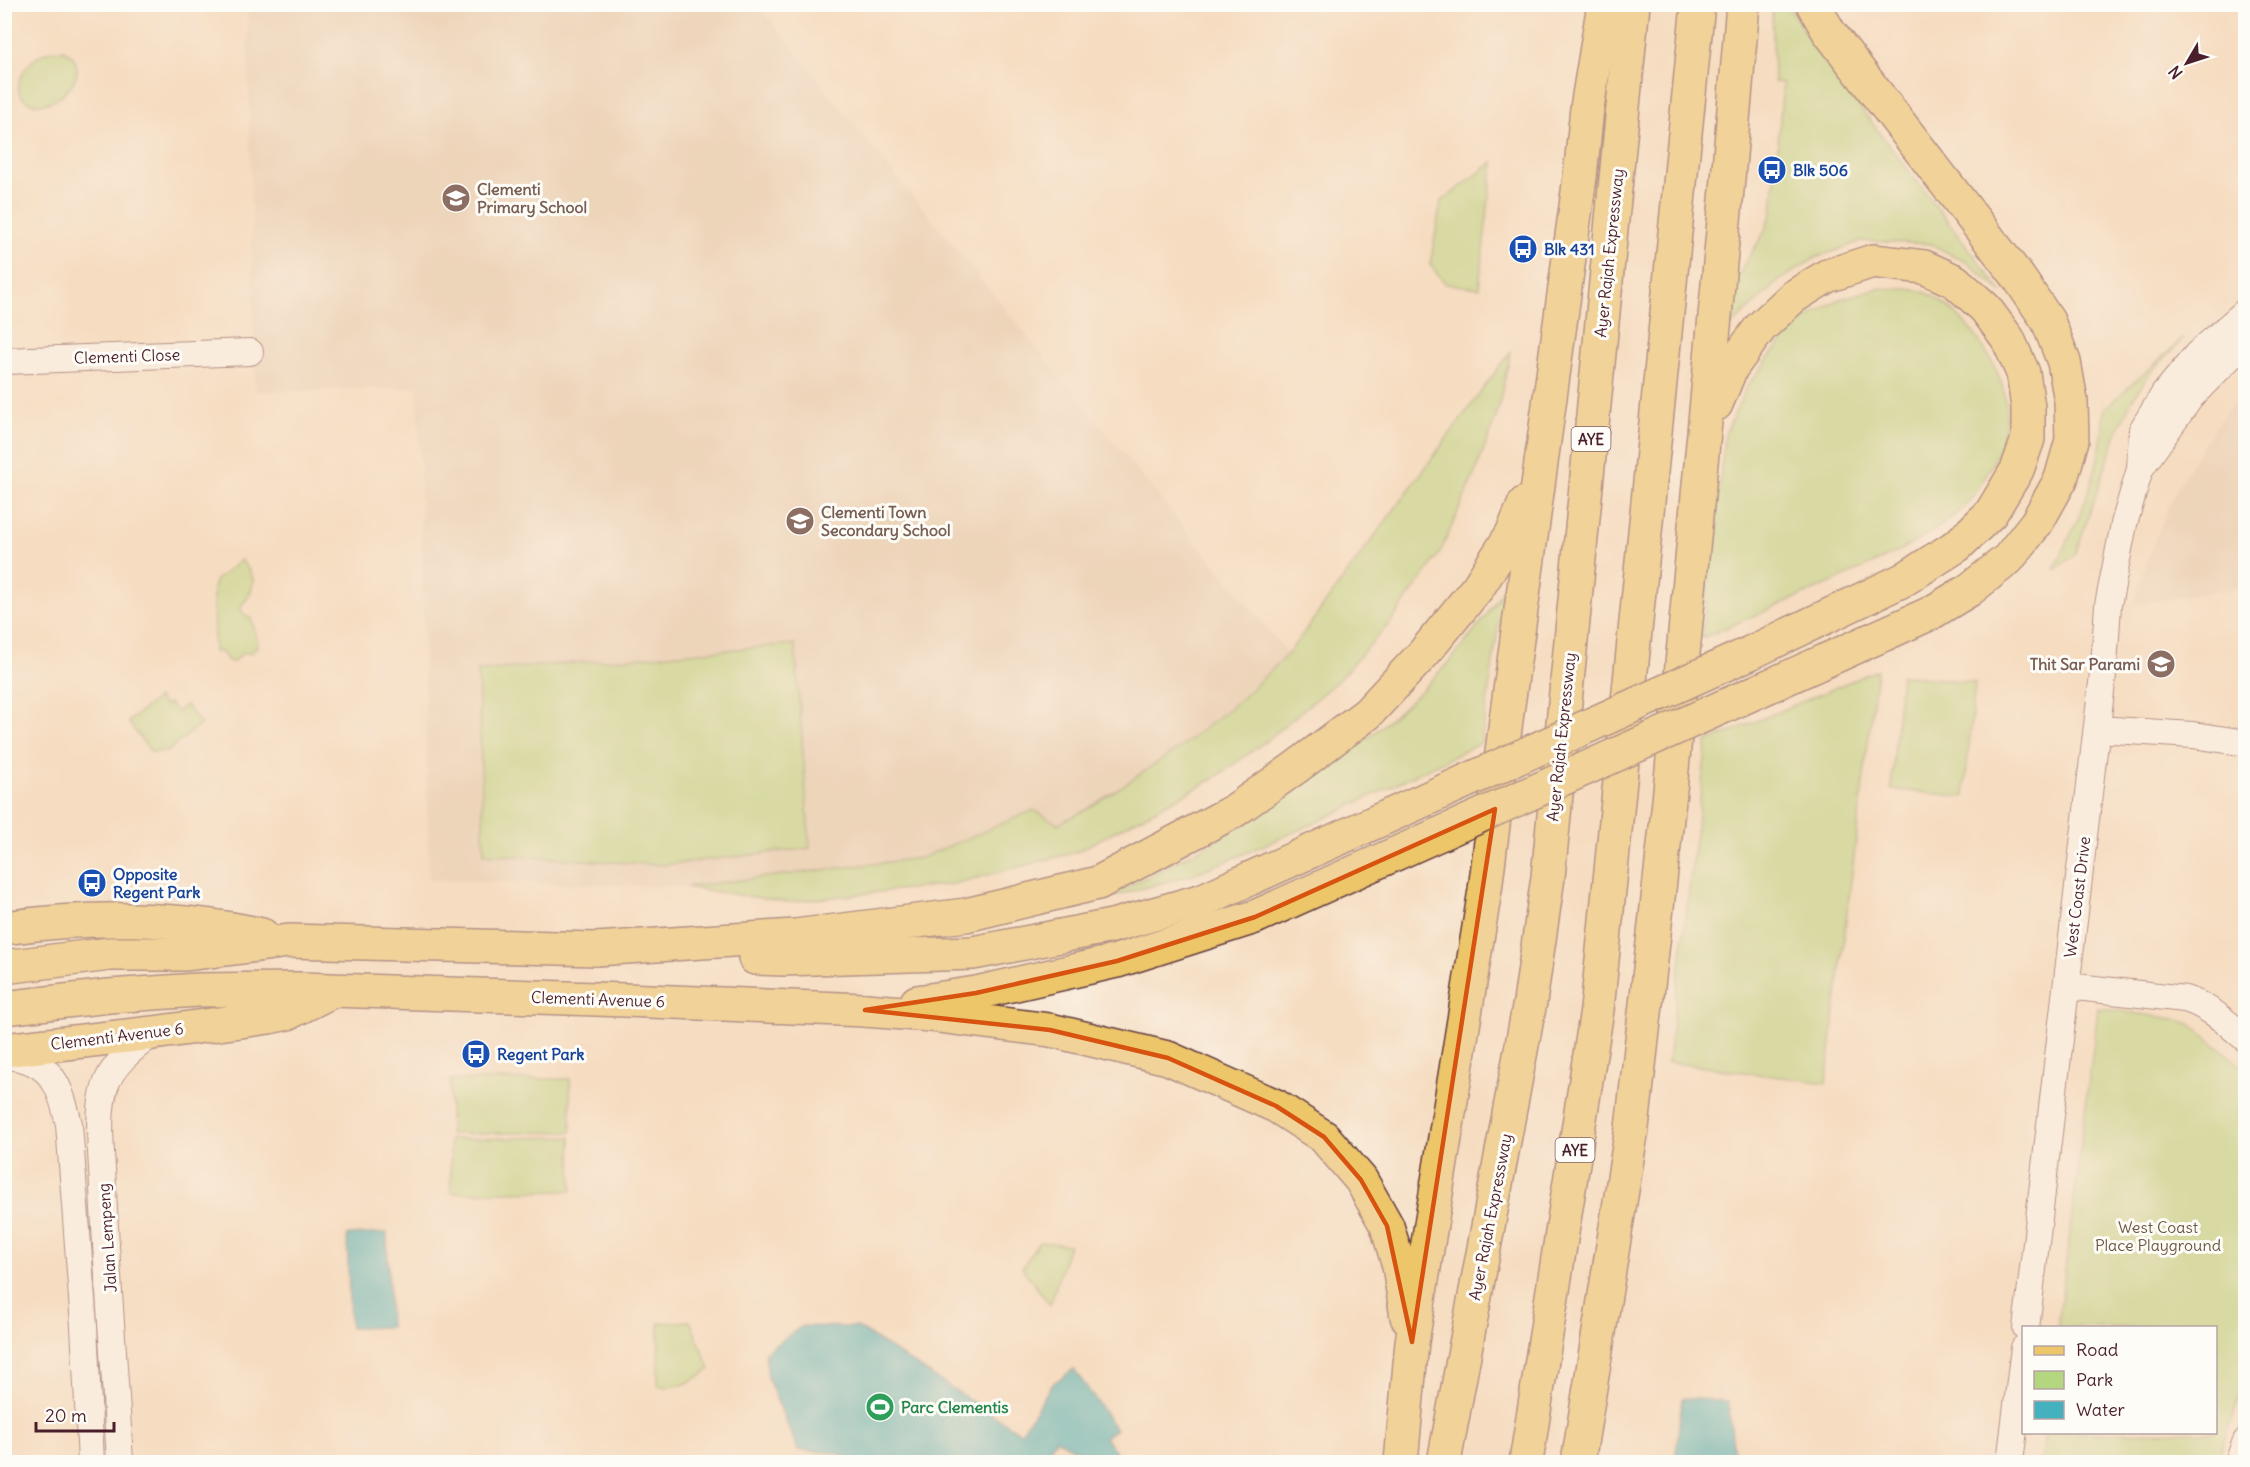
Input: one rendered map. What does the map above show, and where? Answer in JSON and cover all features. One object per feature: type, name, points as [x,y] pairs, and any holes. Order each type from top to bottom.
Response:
[{"type":"main road","points":[[1401,1462],[1412,1342],[1485,890],[1580,177],[1587,108],[1604,4]]},
{"type":"main road","name":"Ayer Rajah Expressway","points":[[1444,1462],[1530,1002],[1548,877],[1633,4]]},
{"type":"main road","name":"AYE","points":[[1526,1462],[1597,1010],[1698,4]]},
{"type":"main road","points":[[1578,1462],[1632,1128],[1669,801],[1743,4]]},
{"type":"main road","points":[[865,1010],[976,993],[1117,960],[1255,917],[1931,613],[1969,590],[2008,559],[2037,522],[2061,479],[2072,440],[2071,400],[2064,362],[2048,321],[2019,278],[1828,32],[1813,4]]},
{"type":"main road","points":[[4,967],[110,954],[186,954],[289,941],[596,949],[783,959],[973,954],[1112,926],[1203,900],[1750,653],[1903,580],[1958,545],[1991,513],[2017,470],[2028,439],[2028,407],[2023,373],[2008,339],[1985,308],[1955,282],[1924,267],[1873,261],[1827,276],[1793,297],[1760,328],[1731,368],[1704,434]]},
{"type":"main road","points":[[596,949],[795,936],[955,916],[1098,883],[1234,811],[1366,714],[1424,653],[1478,587],[1512,534],[1540,468]]},
{"type":"main road","points":[[4,928],[100,919],[237,929],[289,941]]},
{"type":"main road","name":"Clementi Avenue 6","points":[[4,1008],[109,996],[198,990],[301,989],[865,1010]]},
{"type":"main road","name":"Clementi Avenue 6","points":[[4,1050],[153,1033],[288,1013],[331,991]]},
{"type":"main road","points":[[865,1010],[930,1015],[1050,1030],[1168,1058],[1276,1106],[1324,1137],[1361,1180],[1387,1226],[1399,1266],[1412,1342]]},
{"type":"street","name":"West Coast Drive","points":[[2026,1326],[2097,729],[2108,604],[2124,524],[2140,469],[2142,430],[2164,394],[2197,354],[2246,310]]},
{"type":"street","name":"West Coast Drive","points":[[2140,469],[2191,397],[2246,341]]},
{"type":"street","name":"Clementi Close","points":[[4,361],[250,352]]},
{"type":"street","points":[[2097,729],[2173,734],[2246,743]]},
{"type":"street","points":[[2067,986],[2196,1002],[2216,1014],[2246,1039]]},
{"type":"street","name":"Jalan Lempeng","points":[[120,1462],[100,1113],[105,1085],[115,1068],[131,1050],[153,1033]]},
{"type":"street","name":"Jalan Lempeng","points":[[4,1055],[32,1062],[48,1073],[61,1092],[69,1124],[84,1326],[90,1462]]},
{"type":"street","points":[[2010,1462],[2022,1364]]},
{"type":"street","points":[[2238,1462],[2246,1442]]},
{"type":"highlighted area","points":[[1495,809],[1412,1342],[1387,1226],[1361,1180],[1324,1137],[1276,1106],[1168,1058],[1050,1030],[865,1010],[976,993],[1117,961],[1255,917]]},
{"type":"shaded area","name":"Clementi Town Secondary School","points":[[247,5],[758,5],[1288,654],[1242,698],[1181,747],[1086,810],[1058,824],[1034,811],[921,858],[685,887],[429,880],[418,388],[255,392]]},
{"type":"shaded area","points":[[2245,393],[2245,587],[2134,605],[2155,539],[2177,488],[2226,411]]},
{"type":"green space","points":[[1772,5],[1788,5],[1811,44],[2003,293],[1968,263],[1931,244],[1862,241],[1815,258],[1780,280],[1729,327],[1734,288],[1743,266],[1763,235],[1772,213],[1783,83],[1774,82]]},
{"type":"green space","points":[[63,50],[73,57],[77,67],[76,77],[70,86],[52,101],[40,104],[29,102],[22,97],[19,85],[21,77],[30,64],[46,53]]},
{"type":"green space","points":[[1493,162],[1479,288],[1446,284],[1430,265],[1441,202]]},
{"type":"green space","points":[[1879,288],[1915,290],[1936,298],[1967,325],[1982,346],[1997,371],[2005,402],[2004,432],[1993,463],[1972,498],[1958,512],[1923,537],[1862,569],[1702,638],[1725,435],[1746,388],[1778,346],[1808,317],[1840,299]]},
{"type":"green space","points":[[2184,338],[2148,375],[2132,400],[2120,425],[2075,555],[2054,570],[2081,512],[2095,472],[2103,431],[2104,409]]},
{"type":"green space","points":[[1511,351],[1496,417],[1475,473],[1440,553],[1390,623],[1336,682],[1266,741],[1213,779],[1076,852],[953,884],[788,902],[685,887],[921,858],[1034,810],[1058,824],[1086,810],[1181,747],[1242,698],[1288,654]]},
{"type":"green space","points":[[241,560],[251,573],[253,586],[247,599],[241,605],[241,609],[251,619],[258,645],[251,653],[243,653],[233,662],[228,661],[222,652],[214,652],[213,588],[216,580]]},
{"type":"green space","points":[[1504,588],[1481,743],[1317,822],[1246,853],[1191,875],[1104,899],[1227,834],[1281,801],[1353,750],[1421,691],[1452,658],[1480,624]]},
{"type":"green space","points":[[795,644],[810,848],[664,865],[484,854],[478,671]]},
{"type":"green space","points":[[1877,670],[1826,1083],[1668,1062],[1707,742]]},
{"type":"green space","points":[[1901,675],[1975,683],[1964,797],[1891,789]]},
{"type":"green space","points":[[158,698],[164,706],[169,703],[177,712],[186,705],[201,724],[167,752],[151,752],[128,722]]},
{"type":"green space","name":"West Coast Place Playground","points":[[2098,1008],[2175,1019],[2190,1024],[2245,1069],[2245,1379],[2217,1462],[2041,1462],[2045,1434],[2217,1434],[2217,1326],[2058,1326]]},
{"type":"green space","points":[[570,1079],[571,1132],[450,1134],[450,1080]]},
{"type":"green space","points":[[571,1137],[572,1191],[451,1193],[450,1139]]},
{"type":"green space","points":[[1039,1242],[1069,1245],[1050,1305],[1022,1268]]},
{"type":"green space","points":[[690,1321],[710,1369],[686,1384],[658,1386],[659,1323]]},
{"type":"water","points":[[387,1233],[390,1327],[350,1328],[347,1235]]},
{"type":"water","name":"Parc Clementis","points":[[802,1326],[857,1327],[1021,1433],[1052,1384],[1074,1369],[1116,1429],[1105,1437],[1122,1462],[1099,1462],[1056,1439],[1041,1462],[863,1462],[835,1453],[798,1450],[768,1379],[765,1352]]},
{"type":"water","points":[[1682,1398],[1728,1401],[1735,1462],[1675,1462]]},
{"type":"place","name":"Blk 506","points":[[1772,170]]},
{"type":"place","name":"Clementi Primary School","points":[[456,198]]},
{"type":"place","name":"Blk 431","points":[[1523,249]]},
{"type":"place","name":"Clementi Town Secondary School","points":[[800,521]]},
{"type":"place","name":"Thit Sar Parami","points":[[2161,664]]},
{"type":"place","name":"Opposite Regent Park","points":[[92,883]]},
{"type":"place","name":"Regent Park","points":[[476,1054]]},
{"type":"place","name":"Parc Clementis","points":[[880,1407]]}]
